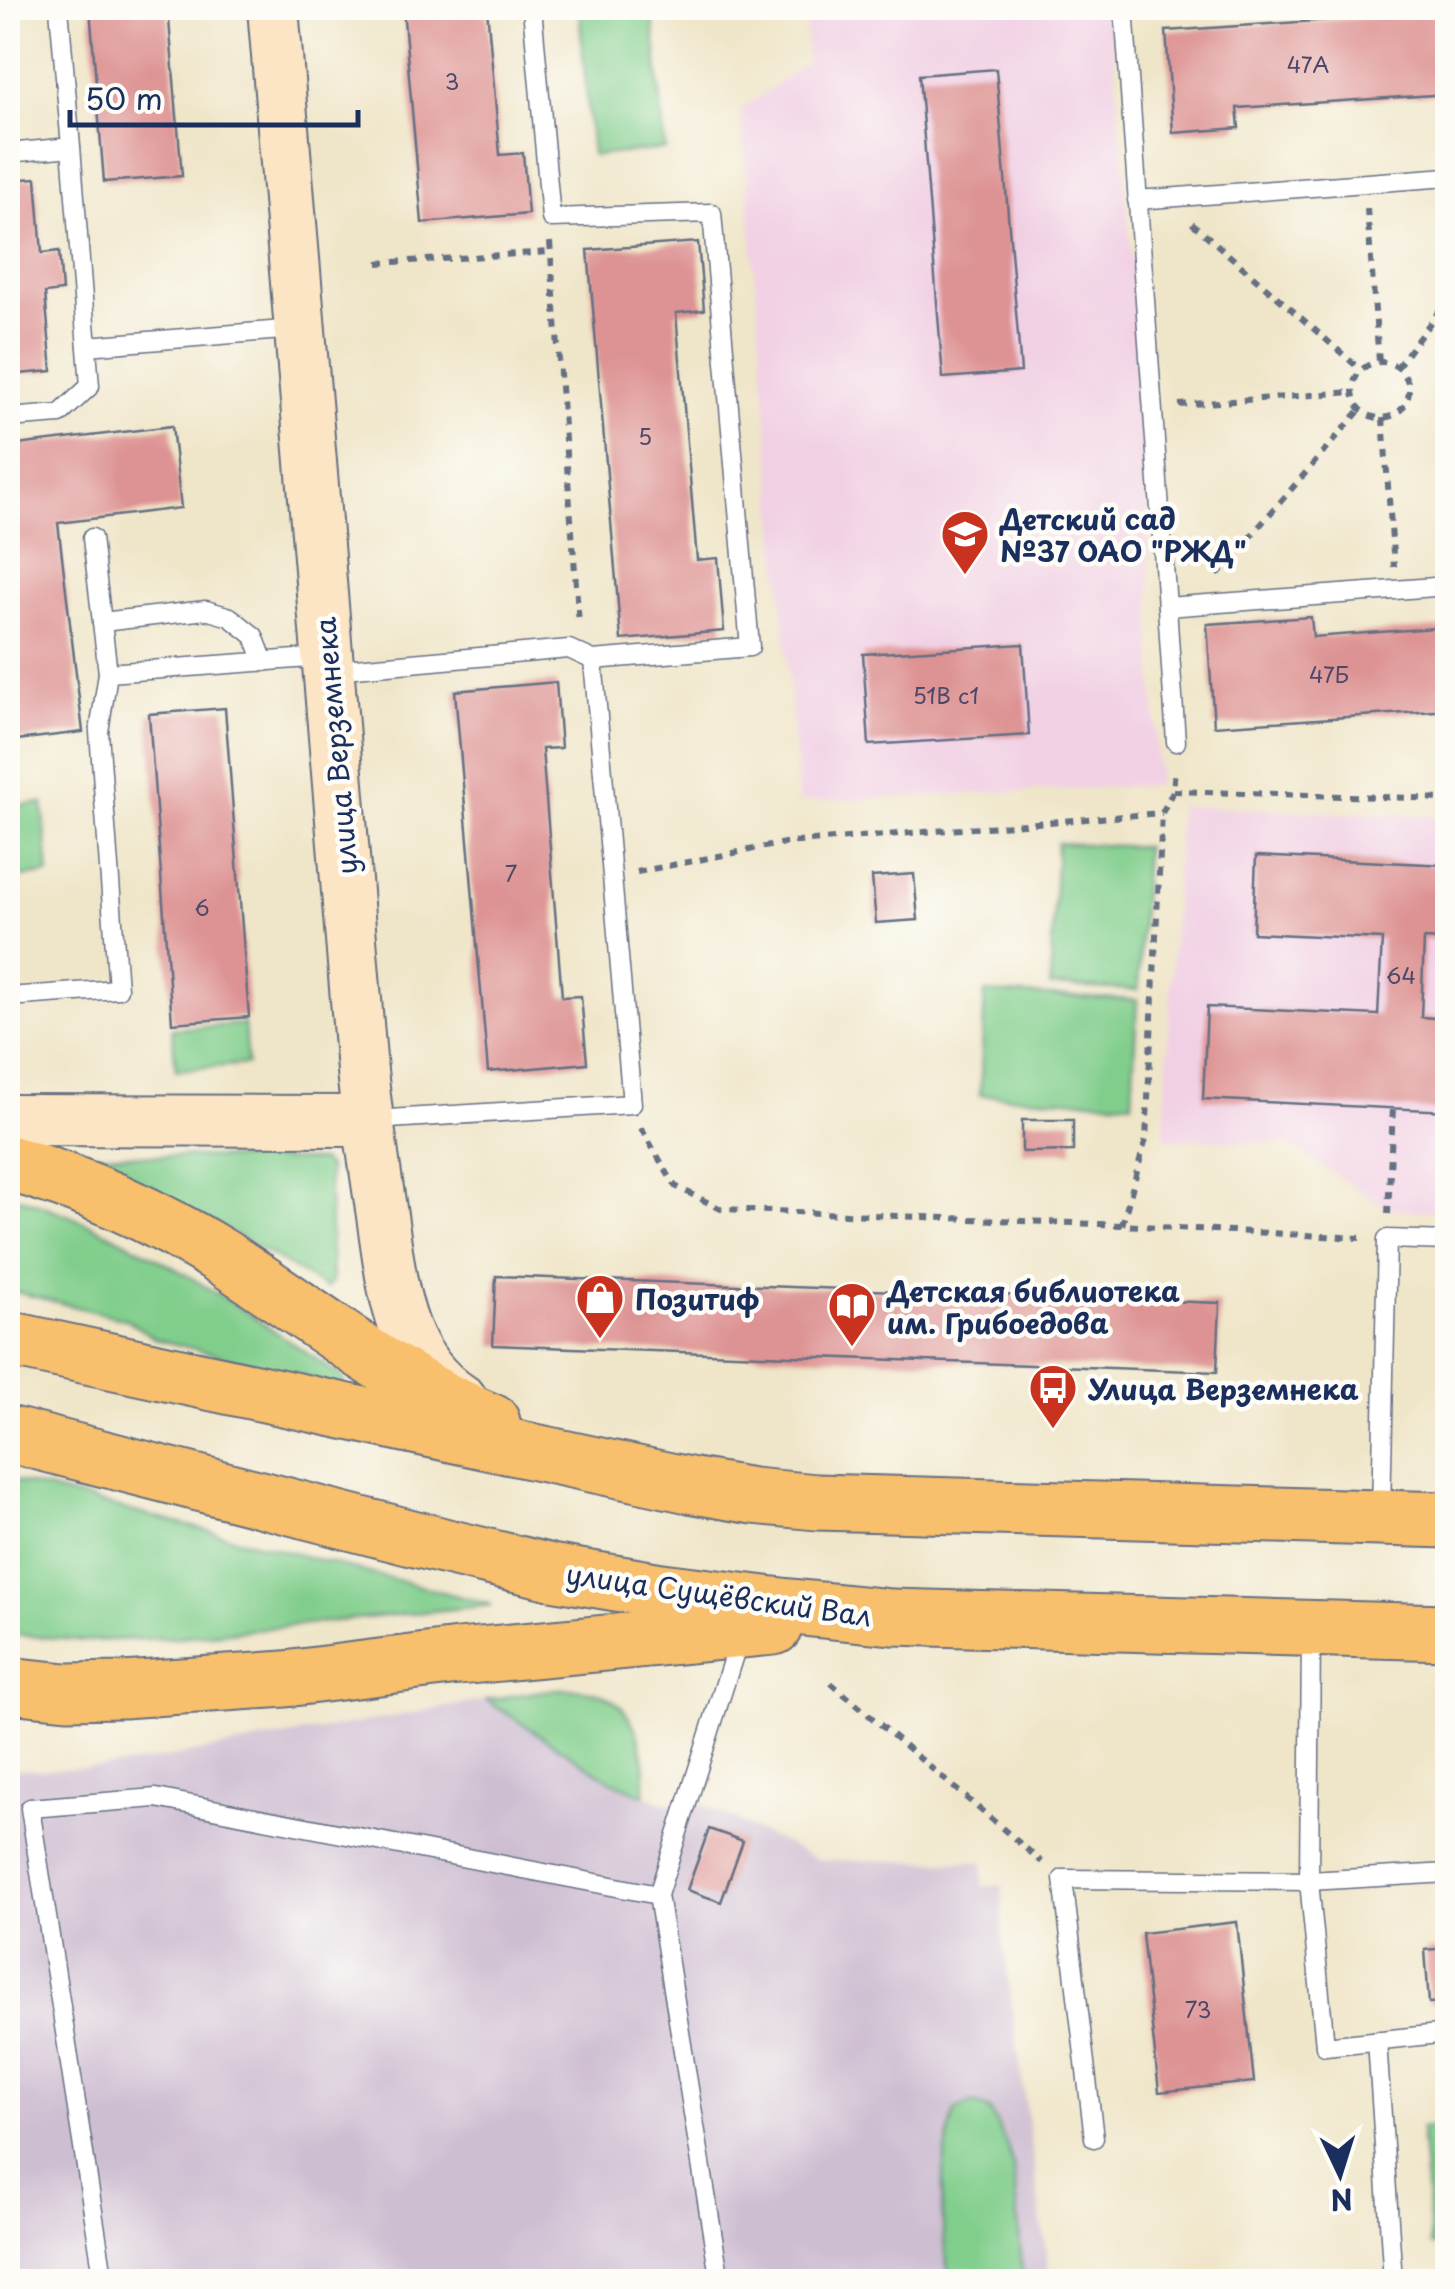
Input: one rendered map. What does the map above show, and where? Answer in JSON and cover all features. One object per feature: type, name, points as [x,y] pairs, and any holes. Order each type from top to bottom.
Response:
[{"type":"main road","points":[[8,1163],[56,1176],[165,1224],[444,1401],[576,1452],[689,1485]]},
{"type":"main road","points":[[17,1341],[753,1496],[818,1502],[1448,1520]]},
{"type":"main road","name":"улица Сущёвский Вал","points":[[8,1434],[551,1572],[662,1591],[892,1617],[1448,1632]]},
{"type":"main road","points":[[8,1685],[67,1691],[122,1690],[285,1679],[458,1657],[892,1617]]},
{"type":"street","name":"улица Верземнека","points":[[273,8],[362,1072],[395,1300],[404,1329],[433,1378],[465,1403],[514,1430]]},
{"type":"street","points":[[8,1120],[368,1121]]},
{"type":"lane","points":[[8,418],[60,414],[90,386],[59,8]]},
{"type":"lane","points":[[108,673],[570,649],[587,658],[750,647],[712,214],[551,218],[532,8]]},
{"type":"lane","points":[[1124,8],[1176,742]]},
{"type":"lane","points":[[8,152],[71,148]]},
{"type":"lane","points":[[1138,200],[1448,178]]},
{"type":"lane","points":[[86,346],[300,328]]},
{"type":"lane","points":[[8,997],[118,989],[100,732],[108,673],[92,538]]},
{"type":"lane","points":[[1167,608],[1448,586]]},
{"type":"lane","points":[[102,622],[206,610],[230,617],[254,636],[264,662]]},
{"type":"lane","points":[[368,1121],[632,1104],[587,658]]},
{"type":"lane","points":[[1381,1518],[1387,1240],[1448,1241]]},
{"type":"lane","points":[[1311,1628],[1309,1880],[1325,2046],[1448,2033]]},
{"type":"lane","points":[[720,2282],[658,1894],[742,1630]]},
{"type":"lane","points":[[104,2282],[30,1808],[156,1798],[658,1894]]},
{"type":"lane","points":[[1094,2138],[1062,1878],[1309,1880],[1448,1873]]},
{"type":"lane","points":[[1377,2040],[1394,2282]]},
{"type":"path","points":[[1365,183],[1378,362]]},
{"type":"path","points":[[1163,198],[1361,370]]},
{"type":"path","points":[[378,263],[550,252],[587,658]]},
{"type":"path","points":[[1398,367],[1448,299]]},
{"type":"path","points":[[1388,362],[1398,367],[1407,378],[1408,398],[1397,414],[1383,418],[1368,416],[1355,402],[1355,378],[1369,364],[1388,362]]},
{"type":"path","points":[[1152,407],[1352,392]]},
{"type":"path","points":[[1192,605],[1360,410]]},
{"type":"path","points":[[1383,418],[1396,590]]},
{"type":"path","points":[[1122,1225],[1146,1139],[1162,812],[1174,791],[1176,742]]},
{"type":"path","points":[[1174,791],[1448,799]]},
{"type":"path","points":[[612,877],[785,843],[1162,812]]},
{"type":"path","points":[[632,1104],[636,1119],[675,1186],[721,1209],[1387,1240],[1393,1108]]},
{"type":"path","points":[[831,1684],[1062,1878]]},
{"type":"shaded area","name":"Детский сад №37 ОАО \"РЖД\"","points":[[805,8],[1110,8],[1141,368],[1158,785],[799,802],[741,110],[807,62]]},
{"type":"shaded area","points":[[1179,806],[1447,817],[1447,1212],[1388,1209],[1289,1144],[1164,1138]]},
{"type":"shaded area","points":[[486,1700],[611,1781],[667,1804],[704,1805],[819,1860],[983,1862],[983,1886],[1003,1886],[1002,1936],[1050,2281],[8,2282],[8,1769],[121,1766]]},
{"type":"green space","points":[[579,8],[652,8],[665,149],[592,156]]},
{"type":"green space","points":[[43,803],[49,874],[8,878],[8,806]]},
{"type":"green space","points":[[1057,843],[1145,847],[1138,990],[1050,986]]},
{"type":"green space","points":[[985,993],[1137,1000],[1132,1102],[980,1095]]},
{"type":"green space","points":[[244,1024],[247,1064],[176,1070],[172,1029]]},
{"type":"green space","points":[[68,1153],[321,1161],[328,1168],[332,1282],[326,1288],[240,1237]]},
{"type":"green space","points":[[8,1194],[98,1228],[182,1272],[342,1377],[343,1385],[156,1339],[125,1319],[8,1290]]},
{"type":"green space","points":[[8,1479],[492,1605],[170,1638],[86,1641],[8,1634]]},
{"type":"green space","points":[[555,1689],[598,1693],[621,1707],[640,1742],[644,1795],[611,1781],[486,1700]]},
{"type":"green space","points":[[972,2103],[990,2110],[1013,2166],[1025,2281],[950,2281],[944,2239],[943,2174],[955,2111]]},
{"type":"green space","points":[[1447,2126],[1447,2244],[1431,2245],[1421,2128]]},
{"type":"building","points":[[90,8],[168,8],[182,176],[104,182]]},
{"type":"building","points":[[403,8],[487,8],[500,155],[523,153],[528,214],[422,223]]},
{"type":"building","points":[[1448,12],[1448,94],[1237,108],[1239,128],[1173,133],[1166,31]]},
{"type":"building","points":[[996,69],[1021,372],[943,378],[919,75]]},
{"type":"building","points":[[36,178],[42,253],[59,251],[62,291],[45,293],[52,371],[8,375],[8,180]]},
{"type":"building","points":[[698,242],[704,310],[676,313],[697,560],[718,558],[724,631],[621,640],[588,250]]},
{"type":"building","points":[[172,426],[181,508],[58,523],[83,732],[8,741],[8,446]]},
{"type":"building","points":[[1311,617],[1313,637],[1448,627],[1448,710],[1214,726],[1207,624]]},
{"type":"building","points":[[1023,644],[1029,735],[869,745],[863,654]]},
{"type":"building","points":[[556,682],[561,748],[542,749],[562,997],[581,996],[587,1063],[488,1072],[455,691]]},
{"type":"building","points":[[225,708],[249,1017],[172,1023],[149,714]]},
{"type":"building","points":[[1256,856],[1448,865],[1448,940],[1424,939],[1421,1017],[1448,1019],[1448,1111],[1203,1099],[1207,1007],[1378,1015],[1382,939],[1253,933]]},
{"type":"building","points":[[914,874],[918,920],[876,923],[872,877]]},
{"type":"building","points":[[1022,1120],[1073,1120],[1073,1151],[1022,1152]]},
{"type":"building","points":[[496,1276],[1220,1303],[1217,1372],[493,1345]]},
{"type":"building","points":[[709,1829],[743,1841],[721,1902],[687,1890]]},
{"type":"building","points":[[1237,1922],[1254,2082],[1159,2092],[1142,1933]]},
{"type":"building","points":[[1448,1948],[1448,2002],[1429,2003],[1425,1950]]},
{"type":"place","name":"Детский сад №37 ОАО \"РЖД\"","points":[[965,576]]},
{"type":"place","name":"Позитиф","points":[[600,1340]]},
{"type":"place","name":"Детская библиотека им. Грибоедова","points":[[852,1348]]},
{"type":"place","name":"Улица Верземнека","points":[[1053,1430]]}]
